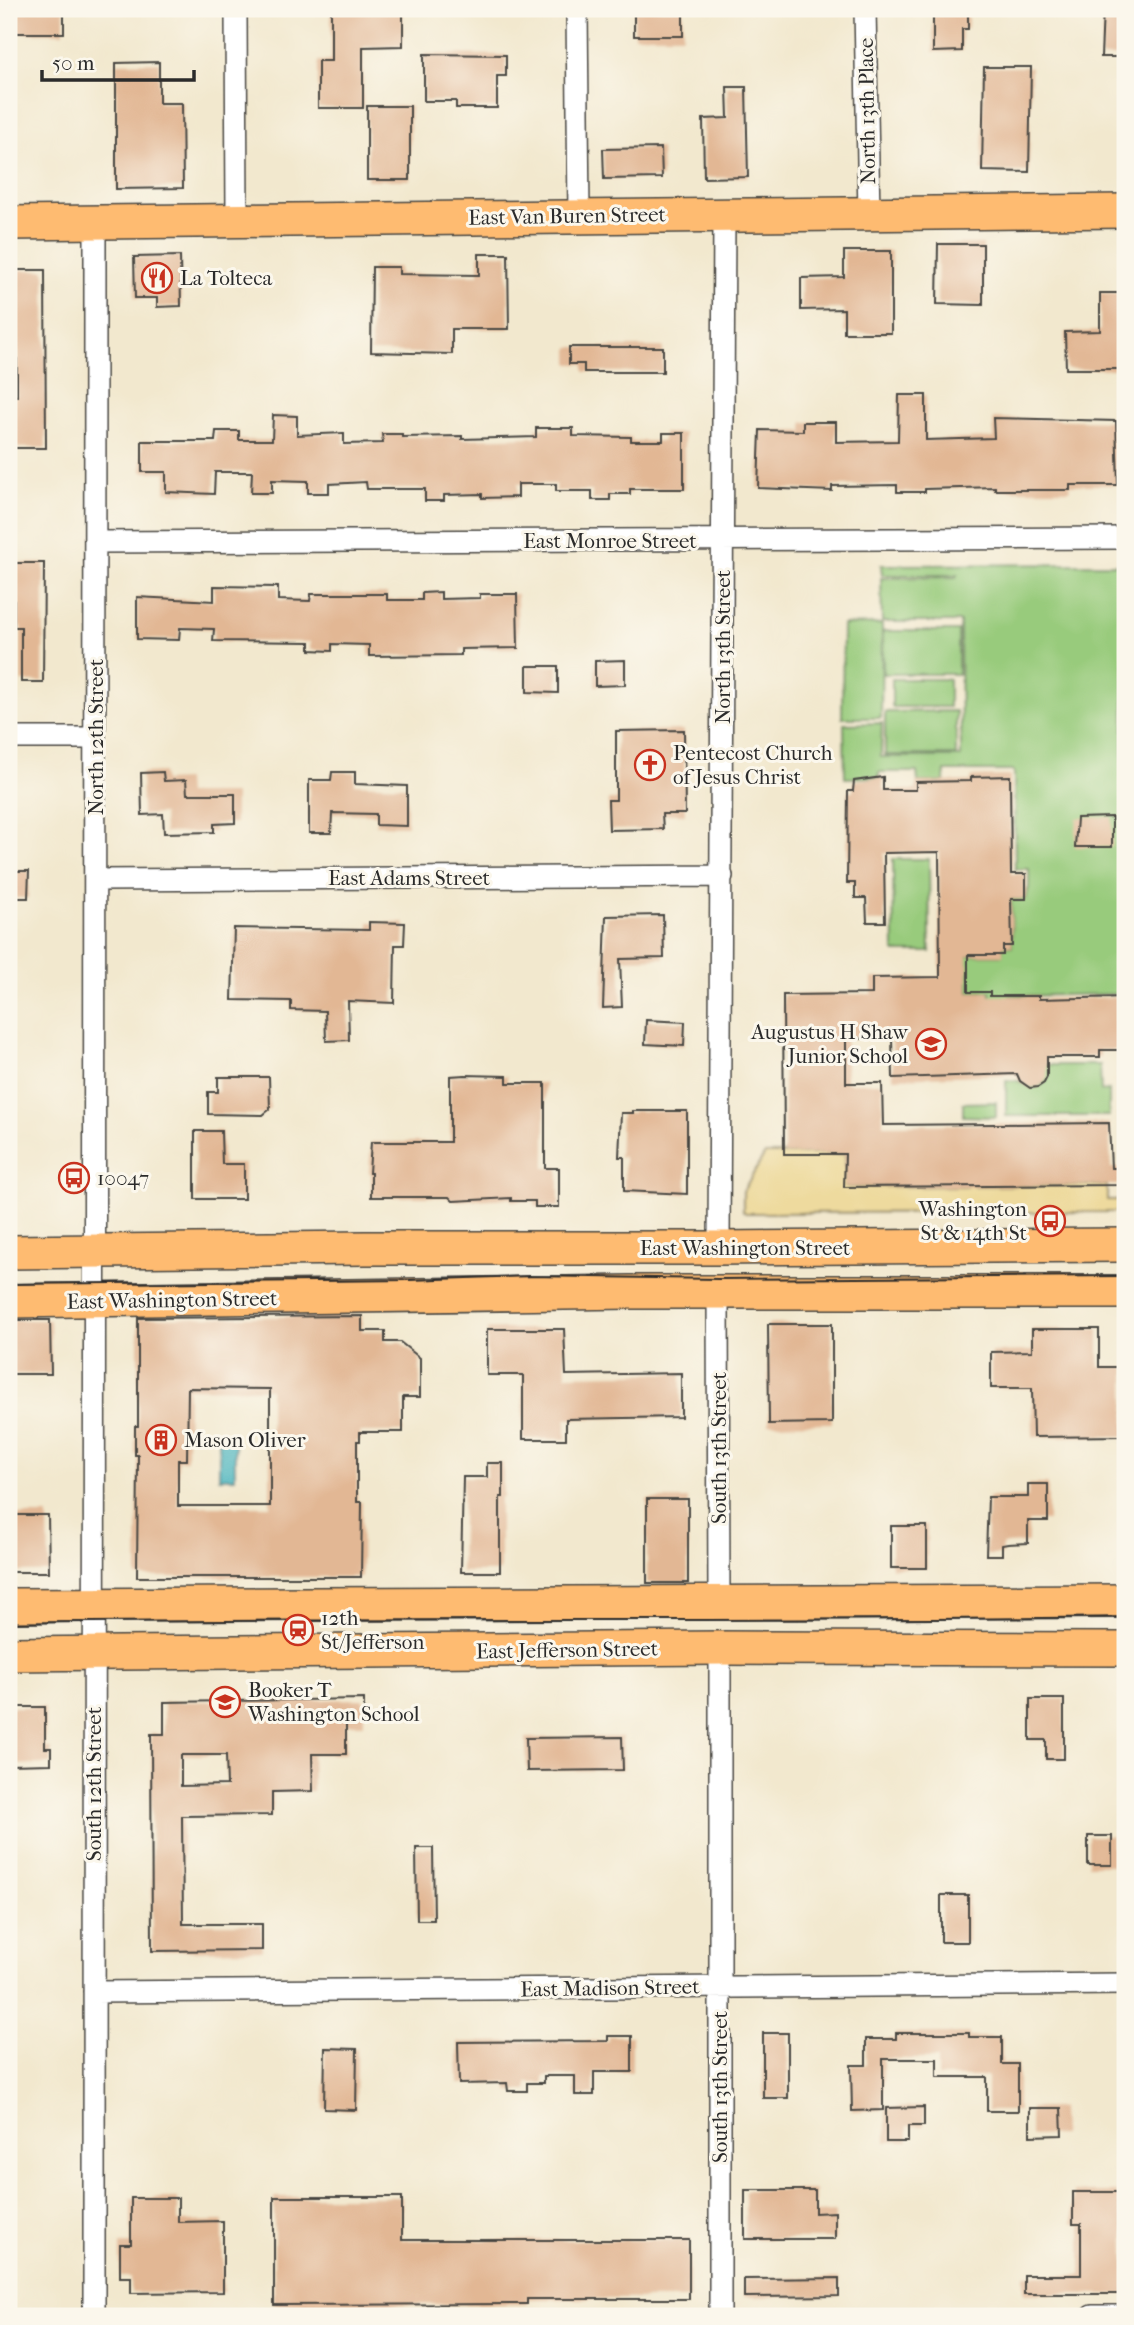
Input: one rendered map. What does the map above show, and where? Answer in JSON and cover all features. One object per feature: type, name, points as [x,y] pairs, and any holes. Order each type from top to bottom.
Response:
[{"type":"main road","name":"East Van Buren Street","points":[[9,223],[1125,211]]},
{"type":"main road","name":"East Washington Street","points":[[9,1252],[1125,1245]]},
{"type":"main road","name":"East Washington Street","points":[[365,1248],[630,1292]]},
{"type":"main road","name":"East Washington Street","points":[[9,1301],[97,1302],[630,1292],[1125,1292]]},
{"type":"main road","points":[[9,1605],[1125,1601]]},
{"type":"main road","points":[[821,1602],[1038,1649]]},
{"type":"main road","name":"East Jefferson Street","points":[[9,1654],[720,1648],[1125,1649]]},
{"type":"street","points":[[236,9],[237,220]]},
{"type":"street","points":[[577,9],[579,216]]},
{"type":"street","name":"North 13th Place","points":[[865,9],[869,214]]},
{"type":"street","name":"North 13th Street","points":[[719,1248],[724,214]]},
{"type":"street","name":"North 12th Street","points":[[95,222],[96,1252]]},
{"type":"street","name":"East Monroe Street","points":[[95,542],[1125,538]]},
{"type":"street","points":[[9,738],[95,738]]},
{"type":"street","name":"East Adams Street","points":[[97,880],[722,876]]},
{"type":"street","name":"South 12th Street","points":[[94,2316],[93,1604],[96,1252]]},
{"type":"street","name":"South 13th Street","points":[[718,1294],[719,1602]]},
{"type":"street","name":"South 13th Street","points":[[720,1648],[720,2316]]},
{"type":"street","name":"East Madison Street","points":[[94,1992],[1125,1984]]},
{"type":"street","points":[[1092,2316],[1125,2316]]},
{"type":"green space","points":[[1125,564],[1125,994],[1010,996],[991,1020],[990,992],[968,992],[967,955],[1002,955],[1003,946],[1012,946],[1011,899],[1026,899],[1029,869],[1015,869],[1014,771],[945,771],[944,782],[918,782],[917,772],[879,772],[879,777],[845,778],[844,724],[882,723],[881,757],[961,757],[960,622],[882,622],[881,578],[957,575],[882,575],[881,565]]},
{"type":"green space","points":[[882,624],[881,718],[842,718],[843,625]]},
{"type":"green space","points":[[883,631],[958,631],[958,674],[883,674]]},
{"type":"green space","points":[[892,679],[949,679],[949,707],[892,707]]},
{"type":"green space","points":[[956,711],[956,755],[885,755],[885,712]]},
{"type":"green space","points":[[893,859],[929,859],[930,952],[894,952]]},
{"type":"green space","points":[[1046,1065],[1100,1065],[1101,1091],[1109,1090],[1109,1116],[1006,1116],[1006,1081],[1040,1086],[1044,1083]]},
{"type":"green space","points":[[996,1102],[996,1117],[963,1116],[963,1103]]},
{"type":"sand","points":[[765,1154],[845,1154],[845,1187],[1107,1185],[1107,1200],[1125,1200],[1125,1212],[746,1213],[743,1211],[743,1191]]},
{"type":"water","points":[[219,1441],[235,1441],[235,1478],[219,1478]]},
{"type":"building","points":[[9,9],[64,9],[64,33],[9,33]]},
{"type":"building","points":[[331,9],[403,9],[403,46],[363,47],[363,108],[318,108],[318,61],[331,61]]},
{"type":"building","points":[[634,9],[683,9],[683,36],[634,36]]},
{"type":"building","points":[[933,9],[968,9],[968,29],[962,29],[962,51],[933,52]]},
{"type":"building","points":[[1103,9],[1121,9],[1120,57],[1101,57]]},
{"type":"building","points":[[424,54],[506,55],[506,76],[497,76],[497,108],[456,108],[456,101],[424,101]]},
{"type":"building","points":[[159,62],[159,103],[182,103],[183,188],[116,189],[116,63]]},
{"type":"building","points":[[984,67],[1031,67],[1029,172],[982,171]]},
{"type":"building","points":[[727,87],[746,87],[748,177],[704,178],[703,119],[728,118]]},
{"type":"building","points":[[367,106],[410,106],[410,180],[367,180]]},
{"type":"building","points":[[661,148],[662,178],[604,179],[603,149]]},
{"type":"building","points":[[938,244],[983,244],[983,305],[937,304]]},
{"type":"building","points":[[844,251],[891,251],[891,333],[844,333],[844,309],[801,310],[801,278],[844,277]]},
{"type":"building","points":[[479,254],[508,254],[509,329],[452,329],[452,354],[371,352],[372,267],[399,267],[399,274],[479,275]]},
{"type":"building","name":"La Tolteca","points":[[180,256],[181,306],[157,307],[157,298],[135,298],[134,257]]},
{"type":"building","points":[[9,270],[45,270],[46,448],[9,448],[9,396],[17,396],[17,332],[9,332]]},
{"type":"building","points":[[1100,293],[1125,293],[1125,369],[1066,369],[1065,332],[1100,331]]},
{"type":"building","points":[[569,347],[663,347],[663,372],[584,372],[584,364],[569,364]]},
{"type":"building","points":[[899,395],[926,395],[926,440],[994,438],[993,418],[1116,421],[1118,485],[1070,485],[1070,490],[995,490],[995,487],[925,489],[925,492],[897,492],[897,485],[832,486],[832,491],[758,488],[760,430],[803,431],[803,422],[836,422],[836,442],[898,441]]},
{"type":"building","points":[[273,415],[297,416],[297,435],[344,433],[344,444],[383,443],[382,434],[402,434],[402,437],[462,436],[462,439],[536,437],[536,428],[573,428],[573,436],[631,437],[631,441],[663,441],[663,433],[684,433],[684,489],[630,489],[630,494],[610,494],[610,500],[592,500],[592,491],[556,491],[556,484],[518,484],[518,497],[444,495],[444,501],[425,501],[425,489],[367,489],[366,482],[329,484],[329,493],[308,493],[308,481],[272,480],[272,493],[251,493],[252,472],[215,472],[214,494],[166,492],[166,472],[142,472],[142,441],[215,441],[216,431],[239,431],[239,440],[272,440]]},
{"type":"building","points":[[14,563],[44,563],[43,682],[21,682],[21,627],[14,627]]},
{"type":"building","points":[[214,586],[278,587],[278,600],[310,601],[311,594],[387,594],[387,600],[422,600],[422,593],[441,592],[441,599],[480,598],[480,594],[517,594],[518,648],[461,649],[461,655],[369,656],[369,645],[332,644],[332,651],[310,650],[310,642],[213,641],[214,629],[180,628],[179,640],[137,639],[137,597],[214,601]]},
{"type":"building","points":[[625,660],[625,685],[595,686],[595,661]]},
{"type":"building","points":[[527,666],[558,666],[558,693],[527,692]]},
{"type":"building","name":"Pentecost Church of Jesus Christ","points":[[684,730],[685,814],[662,814],[663,829],[609,830],[608,800],[616,800],[616,731]]},
{"type":"building","points":[[163,772],[164,781],[186,780],[187,794],[235,794],[235,823],[214,824],[214,832],[164,833],[163,814],[142,815],[141,773]]},
{"type":"building","points":[[332,772],[355,772],[355,784],[407,786],[407,826],[376,825],[376,814],[332,813],[331,833],[309,833],[309,780],[331,780]]},
{"type":"building","points":[[1010,776],[1011,874],[1026,874],[1026,899],[1011,899],[1012,946],[1003,946],[1003,955],[968,955],[968,992],[990,992],[990,996],[1039,996],[1039,999],[1125,997],[1125,1050],[1100,1050],[1100,1057],[1047,1057],[1047,1077],[1044,1083],[1030,1088],[1020,1081],[1017,1074],[893,1078],[892,1038],[846,1039],[846,1083],[882,1083],[883,1125],[1109,1123],[1111,1168],[1125,1168],[1125,1185],[844,1187],[845,1154],[784,1154],[783,995],[872,994],[872,978],[940,977],[939,852],[884,853],[885,922],[867,922],[866,898],[855,898],[855,883],[847,883],[848,791],[853,791],[854,781],[883,777],[883,790],[916,790],[916,782],[971,781],[971,777]]},
{"type":"building","points":[[1112,817],[1112,847],[1075,847],[1077,818]]},
{"type":"building","points":[[9,871],[29,871],[28,898],[9,898]]},
{"type":"building","points":[[663,915],[664,958],[620,959],[622,1007],[603,1008],[606,916]]},
{"type":"building","points":[[369,922],[405,923],[404,945],[395,945],[394,1003],[348,1001],[349,1040],[326,1041],[325,1011],[291,1010],[291,1001],[232,1000],[234,928],[369,930]]},
{"type":"building","points":[[646,1020],[685,1022],[684,1046],[645,1044]]},
{"type":"building","points":[[450,1076],[507,1076],[507,1083],[545,1083],[545,1168],[559,1168],[559,1207],[535,1207],[535,1201],[511,1201],[511,1198],[453,1201],[449,1197],[371,1197],[371,1142],[450,1142]]},
{"type":"building","points":[[218,1077],[269,1077],[270,1109],[263,1115],[208,1114],[208,1092],[218,1092]]},
{"type":"building","points":[[687,1111],[687,1194],[624,1191],[624,1157],[619,1157],[621,1113]]},
{"type":"building","points":[[195,1131],[221,1131],[222,1164],[244,1164],[244,1199],[195,1199]]},
{"type":"building","name":"Mason Oliver","points":[[362,1316],[362,1331],[385,1331],[385,1342],[400,1342],[420,1358],[420,1397],[403,1397],[403,1432],[360,1432],[360,1441],[357,1441],[357,1502],[362,1502],[361,1577],[137,1577],[138,1455],[135,1455],[135,1426],[138,1426],[138,1318]],"holes":[[[188,1388],[270,1389],[270,1506],[178,1506],[178,1460],[187,1460]]]},
{"type":"building","points":[[9,1320],[50,1320],[51,1374],[9,1374]]},
{"type":"building","points":[[768,1324],[832,1324],[832,1423],[769,1424]]},
{"type":"building","points":[[487,1329],[564,1329],[566,1375],[681,1373],[681,1417],[566,1419],[566,1439],[523,1439],[523,1375],[487,1375]]},
{"type":"building","points":[[1032,1329],[1099,1329],[1099,1367],[1125,1367],[1125,1436],[1033,1437],[1032,1388],[991,1388],[991,1352],[1032,1351]]},
{"type":"building","points":[[487,1463],[503,1463],[500,1572],[461,1572],[463,1477],[487,1477]]},
{"type":"building","points":[[1028,1484],[1048,1484],[1048,1521],[1028,1521],[1028,1543],[1002,1545],[1002,1555],[986,1555],[988,1497],[1028,1497]]},
{"type":"building","points":[[647,1499],[688,1499],[688,1583],[647,1583]]},
{"type":"building","points":[[9,1515],[48,1515],[49,1572],[9,1572]]},
{"type":"building","points":[[891,1526],[927,1526],[927,1568],[891,1568]]},
{"type":"building","points":[[364,1699],[364,1724],[346,1724],[346,1754],[312,1754],[313,1791],[272,1792],[272,1815],[182,1816],[183,1924],[262,1924],[262,1950],[152,1951],[151,1734],[164,1734],[164,1702]],"holes":[[[181,1755],[226,1755],[227,1785],[181,1786]]]},
{"type":"building","points":[[1030,1699],[1064,1699],[1064,1759],[1046,1759],[1046,1740],[1030,1740]]},
{"type":"building","points":[[9,1707],[45,1707],[45,1748],[51,1748],[51,1764],[9,1765]]},
{"type":"building","points":[[622,1737],[623,1770],[527,1771],[526,1738]]},
{"type":"building","points":[[1088,1836],[1112,1836],[1112,1865],[1088,1865]]},
{"type":"building","points":[[416,1848],[433,1848],[434,1920],[417,1920]]},
{"type":"building","points":[[941,1895],[968,1895],[968,1942],[941,1942]]},
{"type":"building","points":[[763,2033],[788,2033],[788,2098],[763,2098]]},
{"type":"building","points":[[896,2033],[969,2033],[969,2037],[1002,2037],[1002,2064],[1018,2064],[1018,2111],[987,2111],[987,2077],[937,2077],[937,2059],[883,2059],[883,2110],[852,2111],[851,2065],[866,2065],[866,2039],[896,2039]]},
{"type":"building","points":[[608,2036],[632,2036],[632,2072],[594,2072],[594,2095],[575,2095],[575,2076],[544,2076],[544,2083],[527,2083],[527,2091],[508,2091],[507,2083],[459,2084],[458,2042],[608,2041]]},
{"type":"building","points":[[325,2048],[357,2049],[356,2110],[324,2109]]},
{"type":"building","points":[[924,2107],[924,2126],[908,2126],[908,2142],[886,2142],[886,2108]]},
{"type":"building","points":[[1030,2108],[1061,2108],[1062,2135],[1030,2136]]},
{"type":"building","points":[[745,2190],[815,2190],[815,2213],[835,2212],[835,2239],[745,2239]]},
{"type":"building","points":[[1073,2192],[1125,2192],[1125,2294],[1024,2294],[1024,2275],[1081,2275],[1081,2224],[1073,2224]]},
{"type":"building","points":[[274,2197],[402,2197],[402,2240],[689,2240],[689,2299],[527,2299],[527,2304],[274,2305]]},
{"type":"building","points":[[131,2198],[178,2198],[178,2222],[223,2221],[223,2292],[131,2293],[131,2277],[120,2277],[120,2244],[131,2244]]},
{"type":"building","points":[[839,2278],[839,2296],[744,2297],[744,2279]]},
{"type":"tram line","points":[[9,1284],[409,1280],[529,1276],[718,1279],[1125,1276]]},
{"type":"tram line","points":[[9,1623],[1125,1617]]},
{"type":"place","name":"La Tolteca","points":[[157,278]]},
{"type":"place","name":"Pentecost Church of Jesus Christ","points":[[650,765]]},
{"type":"place","name":"Augustus H Shaw Junior School","points":[[931,1044]]},
{"type":"place","name":"10047","points":[[74,1178]]},
{"type":"place","name":"Washington St & 14th St","points":[[1050,1221]]},
{"type":"place","name":"Mason Oliver","points":[[161,1440]]},
{"type":"place","name":"12th St/Jefferson","points":[[298,1630]]},
{"type":"place","name":"Booker T Washington School","points":[[225,1702]]}]
